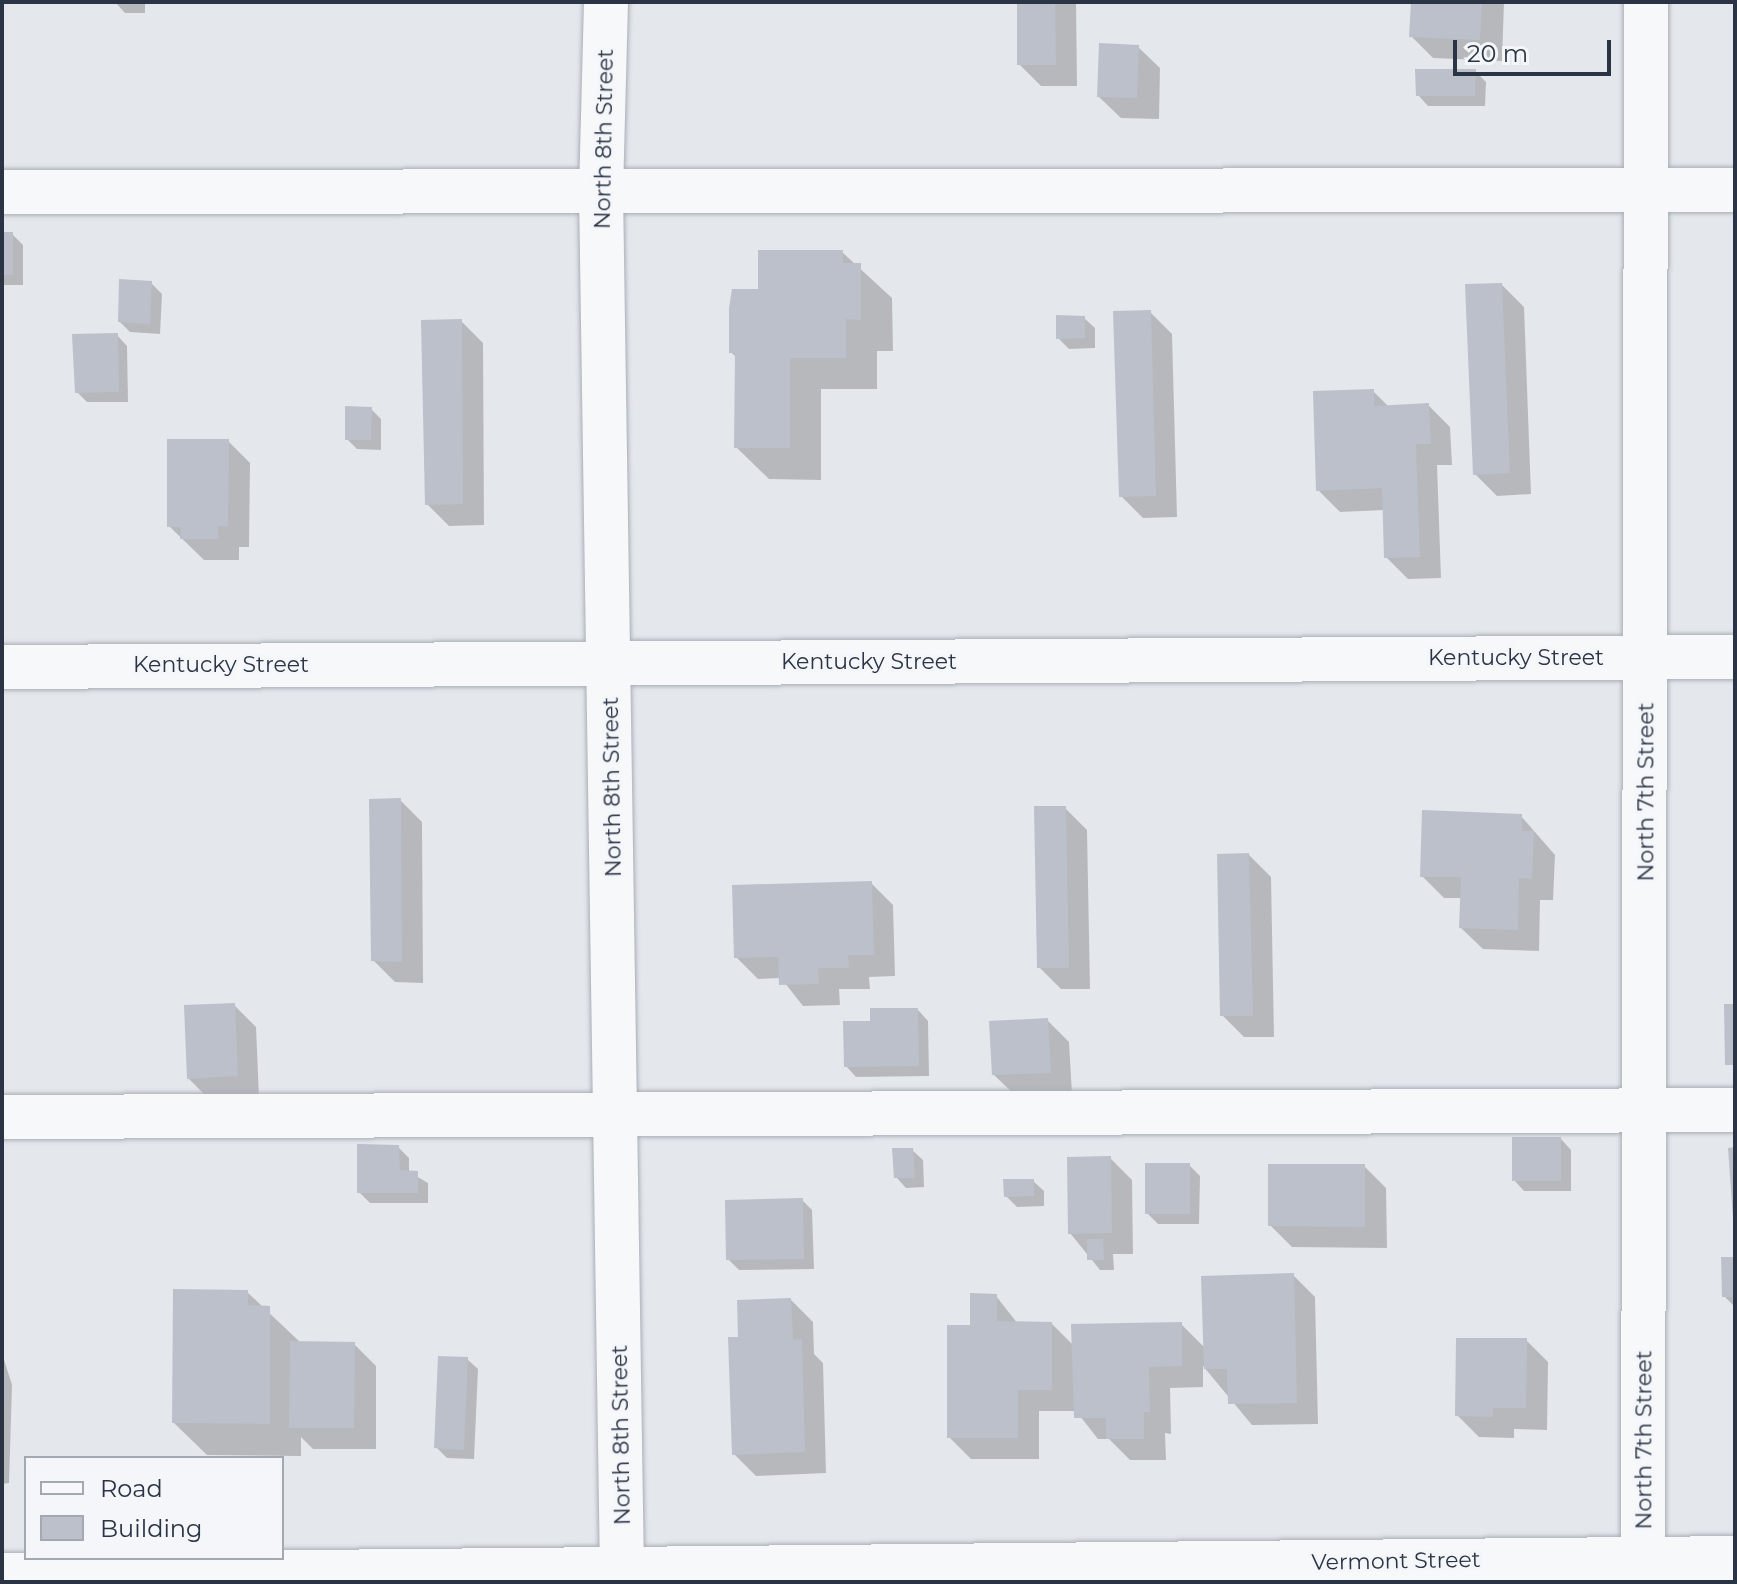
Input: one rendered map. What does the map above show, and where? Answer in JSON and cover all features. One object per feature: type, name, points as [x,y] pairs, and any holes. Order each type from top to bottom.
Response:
[{"type":"street","name":"North 8th Street","points":[[606,2],[601,191],[622,1572]]},
{"type":"street","name":"North 7th Street","points":[[1643,1570],[1646,2]]},
{"type":"street","points":[[2,192],[1735,190]]},
{"type":"street","name":"Kentucky Street","points":[[2,667],[1735,657]]},
{"type":"street","points":[[2,1117],[1735,1110]]},
{"type":"street","name":"Vermont Street","points":[[2,1575],[1643,1570],[1735,1558]]},
{"type":"building","points":[[1017,2],[1055,2],[1056,65],[1017,65]]},
{"type":"building","points":[[1411,2],[1482,2],[1480,40],[1409,37]]},
{"type":"building","points":[[1099,43],[1139,45],[1137,98],[1097,97]]},
{"type":"building","points":[[1415,69],[1476,69],[1475,96],[1416,96]]},
{"type":"building","points":[[2,232],[13,232],[13,275],[2,275]]},
{"type":"building","points":[[758,250],[843,250],[843,263],[861,263],[861,320],[846,319],[846,358],[790,358],[790,448],[734,448],[735,353],[729,353],[729,308],[732,289],[758,289]]},
{"type":"building","points":[[119,279],[152,281],[150,324],[118,322]]},
{"type":"building","points":[[1502,283],[1510,473],[1473,475],[1465,284]]},
{"type":"building","points":[[1151,310],[1156,496],[1119,497],[1113,311]]},
{"type":"building","points":[[1056,315],[1085,316],[1085,338],[1056,339]]},
{"type":"building","points":[[462,319],[463,504],[425,505],[421,320]]},
{"type":"building","points":[[118,333],[119,392],[75,393],[72,334]]},
{"type":"building","points":[[1374,389],[1374,406],[1429,403],[1431,444],[1416,444],[1420,557],[1384,558],[1382,488],[1316,491],[1313,391]]},
{"type":"building","points":[[345,406],[372,407],[371,440],[345,440]]},
{"type":"building","points":[[167,439],[229,439],[228,526],[218,526],[218,539],[180,539],[181,527],[167,527]]},
{"type":"building","points":[[401,798],[402,962],[371,961],[369,799]]},
{"type":"building","points":[[1034,806],[1066,806],[1069,968],[1037,968]]},
{"type":"building","points":[[1422,810],[1522,814],[1522,831],[1534,831],[1532,879],[1519,878],[1518,930],[1459,928],[1461,877],[1420,877]]},
{"type":"building","points":[[1249,853],[1253,1016],[1220,1016],[1217,854]]},
{"type":"building","points":[[872,881],[874,955],[848,955],[849,968],[818,968],[819,984],[779,985],[778,957],[734,958],[732,885]]},
{"type":"building","points":[[235,1003],[238,1076],[187,1079],[184,1005]]},
{"type":"building","points":[[1724,1004],[1735,1004],[1735,1065],[1725,1065]]},
{"type":"building","points":[[870,1008],[918,1008],[919,1066],[844,1067],[843,1021],[870,1021]]},
{"type":"building","points":[[1048,1018],[1051,1073],[992,1075],[989,1021]]},
{"type":"building","points":[[1512,1137],[1561,1137],[1561,1181],[1512,1181]]},
{"type":"building","points":[[357,1144],[399,1145],[400,1170],[418,1171],[418,1193],[357,1193]]},
{"type":"building","points":[[1735,1147],[1735,1219],[1733,1219],[1728,1148]]},
{"type":"building","points":[[892,1148],[913,1148],[915,1178],[894,1178]]},
{"type":"building","points":[[1111,1156],[1112,1233],[1068,1234],[1067,1157]]},
{"type":"building","points":[[1145,1163],[1190,1163],[1190,1214],[1145,1214]]},
{"type":"building","points":[[1268,1164],[1365,1164],[1365,1227],[1268,1226]]},
{"type":"building","points":[[1003,1179],[1034,1179],[1034,1196],[1004,1197]]},
{"type":"building","points":[[803,1198],[804,1259],[726,1260],[725,1200]]},
{"type":"building","points":[[1087,1239],[1103,1239],[1104,1260],[1087,1260]]},
{"type":"building","points":[[1721,1257],[1735,1257],[1735,1324],[1732,1297],[1722,1297]]},
{"type":"building","points":[[1294,1273],[1297,1403],[1228,1404],[1227,1369],[1204,1369],[1201,1276]]},
{"type":"building","points":[[173,1289],[248,1290],[248,1305],[270,1306],[270,1424],[172,1423]]},
{"type":"building","points":[[970,1293],[997,1294],[997,1321],[1052,1322],[1052,1390],[1018,1390],[1018,1438],[947,1438],[947,1325],[970,1325]]},
{"type":"building","points":[[791,1298],[793,1340],[802,1339],[805,1452],[732,1455],[728,1337],[738,1337],[737,1300]]},
{"type":"building","points":[[1182,1322],[1182,1366],[1149,1367],[1150,1412],[1144,1412],[1144,1439],[1106,1439],[1106,1418],[1074,1418],[1071,1324]]},
{"type":"building","points":[[1456,1338],[1527,1338],[1526,1408],[1493,1408],[1493,1417],[1455,1416]]},
{"type":"building","points":[[290,1341],[355,1342],[354,1428],[289,1428]]},
{"type":"building","points":[[438,1356],[468,1357],[464,1450],[434,1448]]}]
